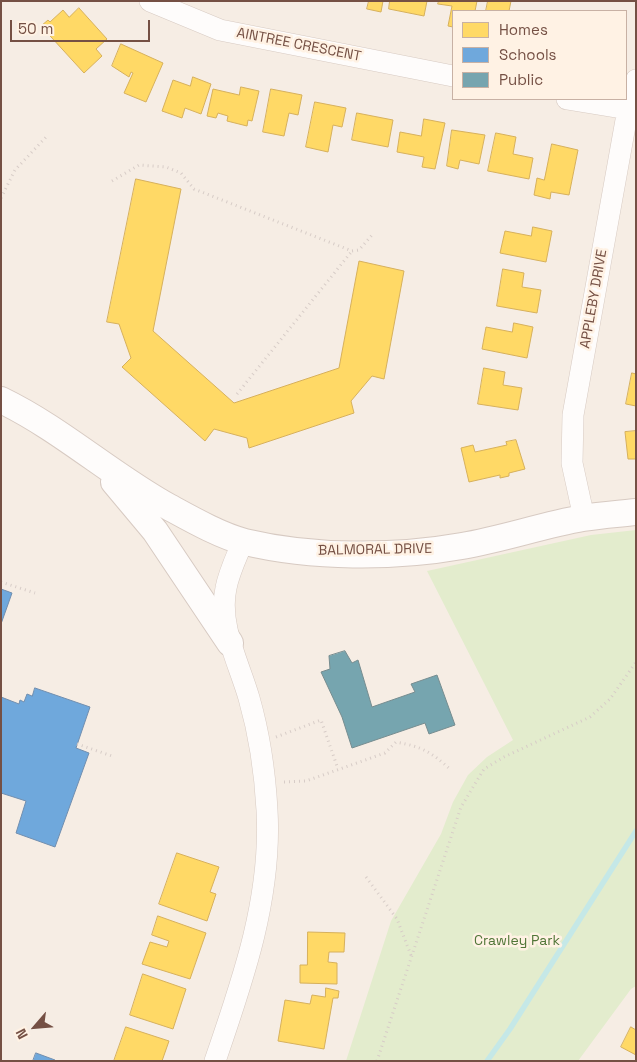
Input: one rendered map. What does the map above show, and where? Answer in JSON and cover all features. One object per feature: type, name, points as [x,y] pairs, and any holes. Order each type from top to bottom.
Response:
[{"type":"street","name":"AINTREE CRESCENT","points":[[150,1],[220,30],[452,76]]},
{"type":"street","name":"APPLEBY DRIVE","points":[[584,518],[572,463],[573,415],[628,109],[636,80]]},
{"type":"street","points":[[573,100],[628,109]]},
{"type":"street","name":"BALMORAL DRIVE","points":[[1,400],[39,419],[169,508],[243,541],[292,550],[335,554],[414,552],[462,546],[584,518],[636,512]]},
{"type":"street","points":[[93,457],[154,531],[230,643]]},
{"type":"street","points":[[215,1061],[255,938],[265,871],[267,811],[258,743],[249,698],[230,643],[225,605],[226,588],[243,541]]},
{"type":"path","points":[[1,198],[15,170],[48,135]]},
{"type":"path","points":[[112,181],[139,166],[166,167],[181,173],[194,190],[352,251],[359,250],[372,235]]},
{"type":"path","points":[[237,394],[352,251]]},
{"type":"path","points":[[1,582],[35,593]]},
{"type":"path","points":[[377,1061],[461,806],[484,769],[504,757],[590,717],[610,699],[636,662]]},
{"type":"path","points":[[258,743],[321,720],[338,769]]},
{"type":"path","points":[[264,784],[306,781],[385,753],[396,742],[418,746],[429,751],[451,770]]},
{"type":"path","points":[[77,744],[112,756]]},
{"type":"path","points":[[366,877],[397,919],[412,958]]},
{"type":"green space","name":"Crawley Park","points":[[636,530],[636,986],[631,989],[578,1061],[346,1061],[391,921],[441,834],[453,802],[468,775],[487,757],[513,740],[427,571],[591,535]]},
{"type":"building: Homes","points":[[369,1],[383,1],[381,12],[367,9]]},
{"type":"building: Homes","points":[[390,1],[427,1],[424,16],[389,9]]},
{"type":"building: Homes","points":[[439,1],[477,1],[475,10],[452,10],[452,27],[448,26],[452,6],[438,4]]},
{"type":"building: Homes","points":[[488,1],[511,1],[509,10],[486,10]]},
{"type":"building: Homes","points":[[79,8],[107,39],[96,49],[102,56],[84,73],[41,26],[48,20],[50,22],[63,10],[69,17]]},
{"type":"building: Homes","points":[[121,44],[163,63],[146,102],[124,93],[133,73],[131,72],[129,77],[112,66]]},
{"type":"building: Homes","points":[[193,77],[211,84],[201,114],[185,108],[182,118],[162,111],[173,80],[190,86]]},
{"type":"building: Homes","points":[[241,87],[259,91],[252,121],[248,120],[247,126],[227,121],[228,116],[218,113],[216,118],[207,116],[213,89],[239,95]]},
{"type":"building: Homes","points":[[271,89],[302,95],[298,115],[289,113],[284,136],[263,132]]},
{"type":"building: Homes","points":[[315,102],[346,108],[342,127],[333,125],[328,152],[306,147]]},
{"type":"building: Homes","points":[[357,113],[393,120],[388,147],[352,140]]},
{"type":"building: Homes","points":[[424,119],[445,123],[435,169],[422,167],[424,157],[397,152],[400,132],[421,136]]},
{"type":"building: Homes","points":[[452,130],[485,135],[479,164],[460,160],[458,169],[447,166]]},
{"type":"building: Homes","points":[[496,133],[516,137],[513,154],[533,158],[529,179],[488,171]]},
{"type":"building: Homes","points":[[552,144],[578,150],[569,195],[551,192],[550,199],[534,195],[537,178],[544,180]]},
{"type":"building: Homes","points":[[136,179],[181,189],[153,331],[234,403],[339,368],[359,261],[404,271],[384,379],[372,376],[351,401],[354,413],[249,448],[247,438],[214,429],[205,441],[122,367],[131,358],[119,324],[107,322]]},
{"type":"building: Homes","points":[[533,227],[552,231],[546,262],[500,253],[505,231],[531,236]]},
{"type":"building: Homes","points":[[503,269],[524,273],[522,287],[541,290],[537,313],[497,306]]},
{"type":"building: Homes","points":[[514,323],[533,327],[527,358],[482,349],[486,327],[512,332]]},
{"type":"building: Homes","points":[[484,368],[505,372],[503,385],[522,388],[518,410],[478,404]]},
{"type":"building: Homes","points":[[632,373],[636,374],[636,406],[626,404]]},
{"type":"building: Homes","points":[[636,431],[636,459],[628,459],[625,432]]},
{"type":"building: Homes","points":[[516,440],[525,469],[509,473],[509,476],[500,478],[500,475],[469,482],[461,448],[473,445],[475,452],[507,445],[506,442]]},
{"type":"building: Homes","points":[[177,853],[219,867],[210,892],[216,894],[207,921],[159,904]]},
{"type":"building: Homes","points":[[158,916],[206,933],[190,979],[142,964],[150,942],[167,947],[169,941],[152,935]]},
{"type":"building: Homes","points":[[308,932],[345,933],[344,952],[329,952],[328,962],[337,963],[337,984],[300,983],[300,965],[307,965]]},
{"type":"building: Homes","points":[[143,974],[186,989],[173,1029],[130,1015]]},
{"type":"building: Homes","points":[[326,988],[339,991],[338,998],[333,998],[324,1049],[278,1041],[285,1000],[310,1004],[312,995],[325,997]]},
{"type":"building: Homes","points":[[126,1027],[169,1041],[162,1061],[114,1061]]},
{"type":"building: Homes","points":[[631,1027],[636,1030],[636,1055],[621,1047]]},
{"type":"building: Schools","points":[[1,589],[12,593],[1,624]]},
{"type":"building: Schools","points":[[35,688],[90,707],[76,748],[89,753],[55,847],[16,833],[26,801],[1,793],[1,697],[19,704],[20,700],[24,702],[27,694],[32,696]]},
{"type":"building: Schools","points":[[36,1053],[55,1060],[55,1061],[33,1061]]},
{"type":"building: Public","points":[[345,651],[352,663],[358,660],[372,707],[415,692],[411,684],[437,675],[455,725],[429,734],[425,723],[352,748],[342,717],[321,672],[330,669],[329,656]]},
{"type":"waterway","points":[[487,1061],[510,1029],[636,831]]}]
